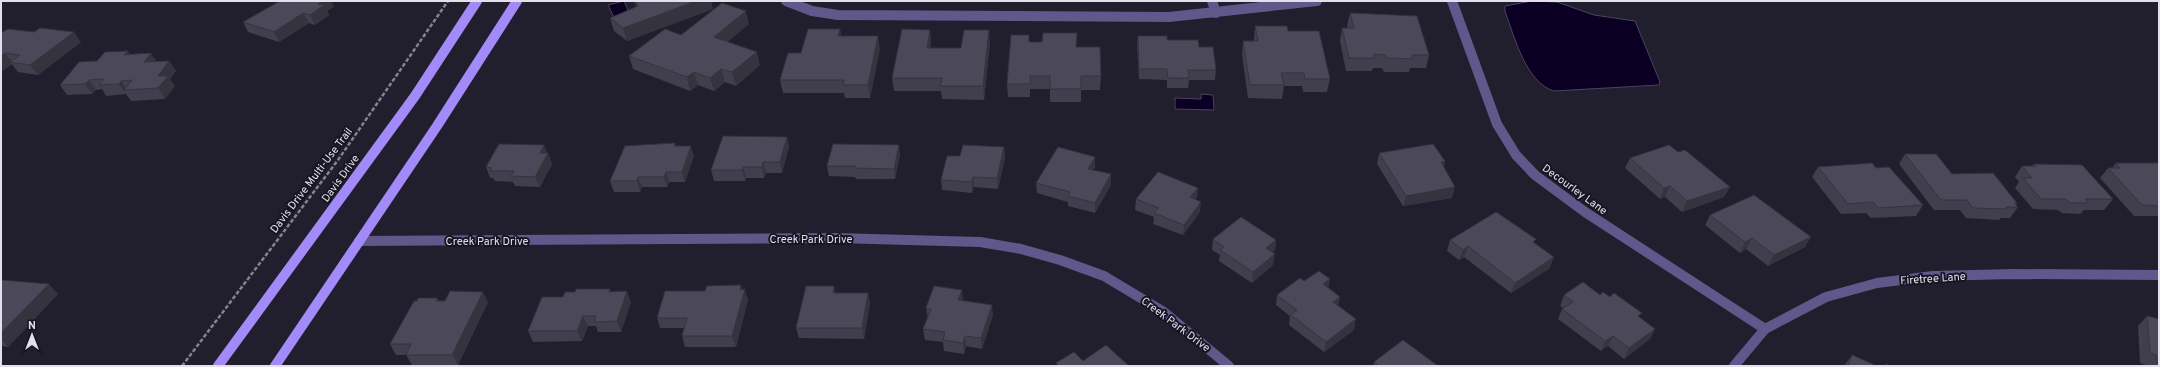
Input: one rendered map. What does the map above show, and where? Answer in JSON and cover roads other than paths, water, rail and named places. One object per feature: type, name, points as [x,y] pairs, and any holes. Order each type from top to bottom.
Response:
[{"type":"main road","name":"Davis Drive","points":[[218,366],[415,96],[476,1]]},
{"type":"main road","points":[[275,366],[441,119],[517,1]]},
{"type":"street","points":[[786,1],[812,11],[838,15],[1169,17],[1317,1]]},
{"type":"street","points":[[1212,1],[1216,13]]},
{"type":"street","name":"Decourley Lane","points":[[1452,1],[1496,124],[1516,155],[1535,175],[1585,212],[1765,329]]},
{"type":"street","name":"Creek Park Drive","points":[[359,241],[836,238],[980,242],[1021,249],[1060,260],[1104,276],[1164,312],[1229,366]]},
{"type":"street","name":"Firetree Lane","points":[[1734,366],[1765,329],[1826,297],[1877,283],[1908,279],[2014,274],[2159,275]]}]
